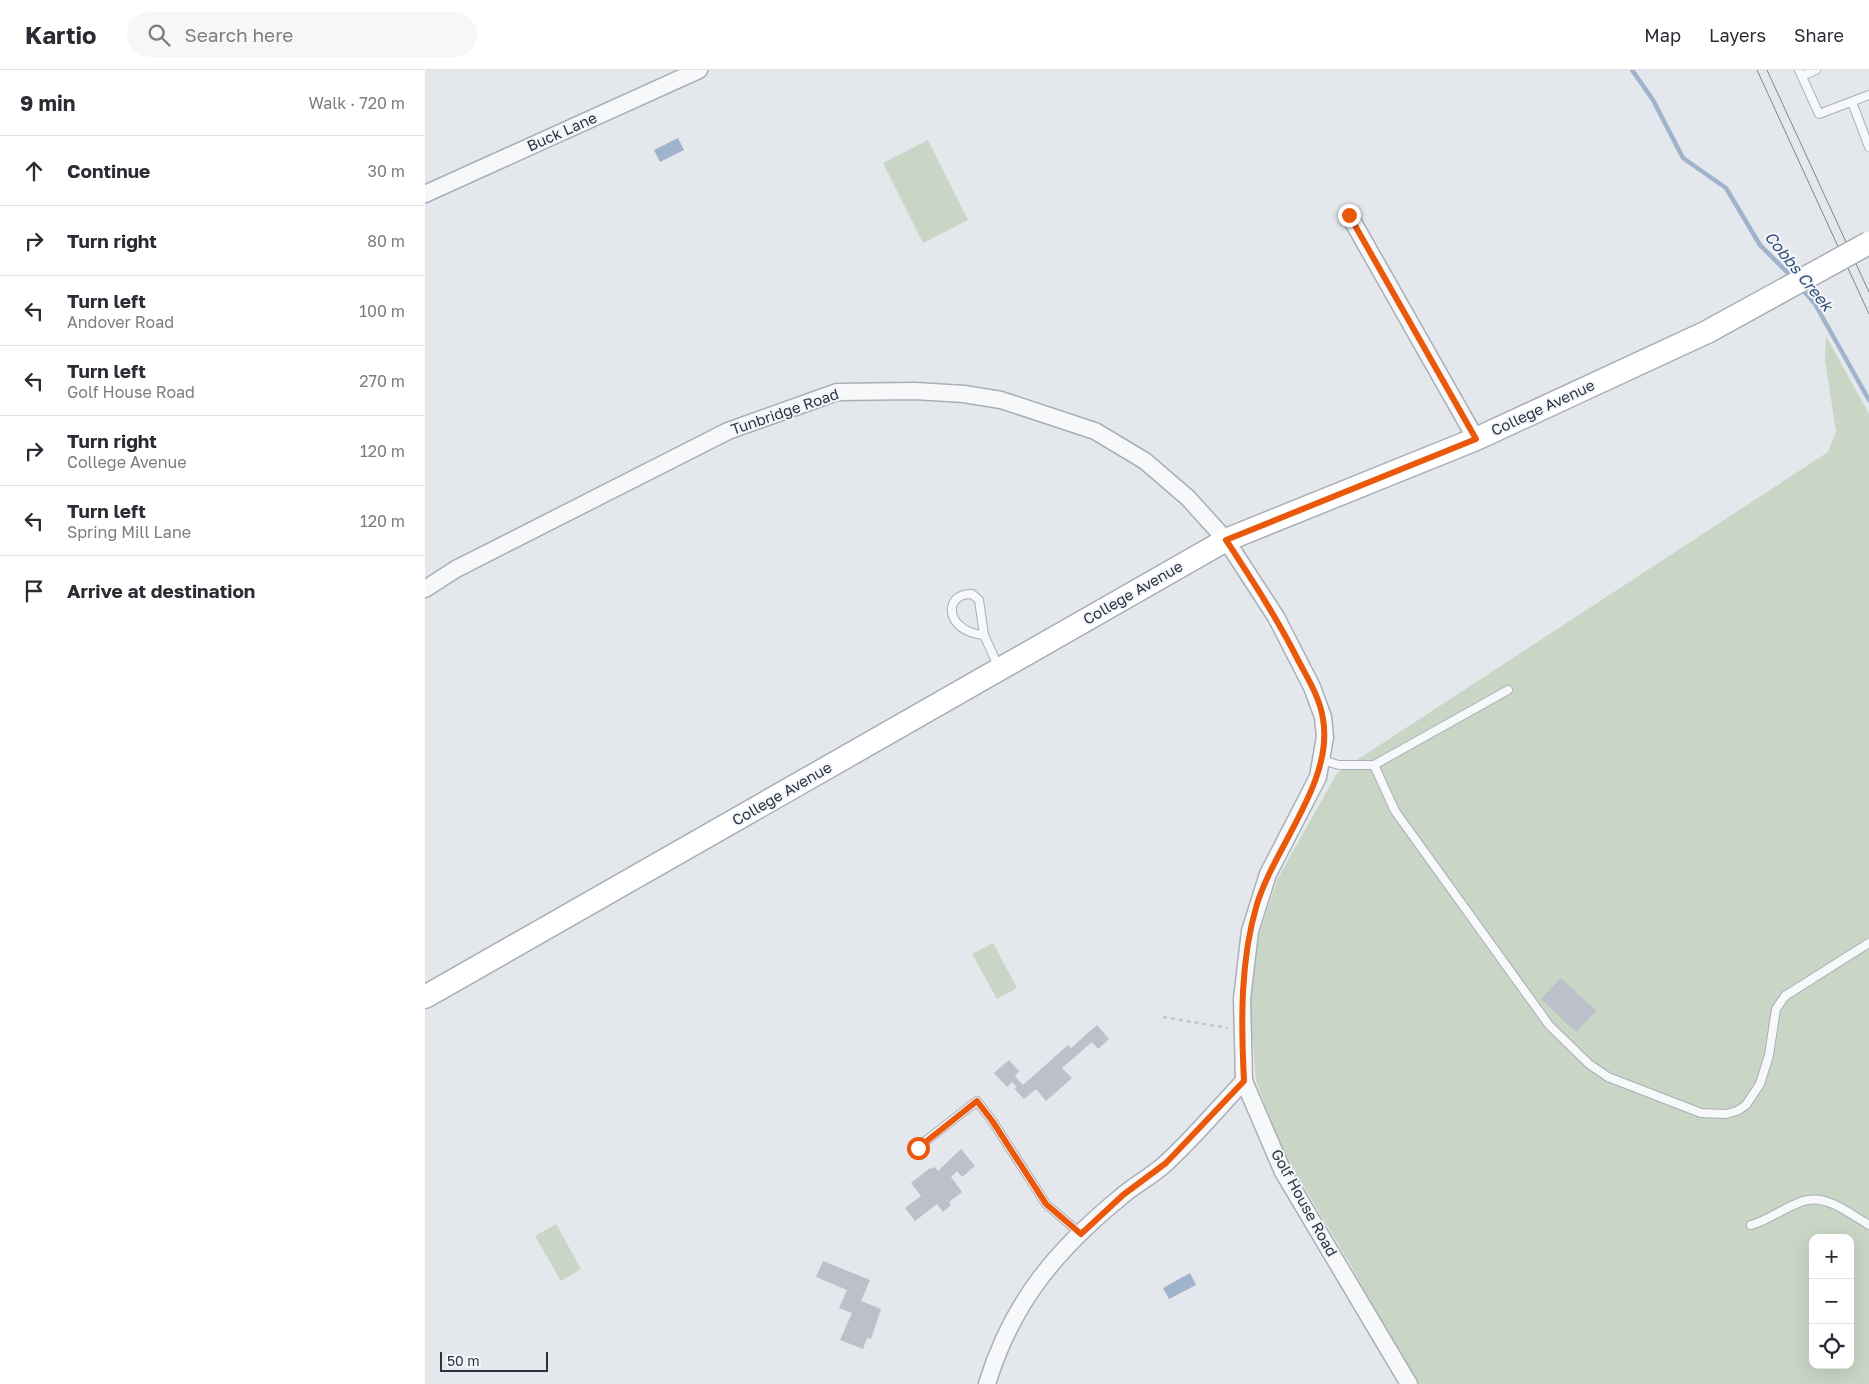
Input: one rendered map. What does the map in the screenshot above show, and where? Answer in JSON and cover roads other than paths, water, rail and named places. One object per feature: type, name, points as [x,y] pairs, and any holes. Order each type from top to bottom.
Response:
[{"type":"main road","name":"College Avenue","points":[[425,997],[1226,540],[1476,439],[1707,332],[1869,243]]},
{"type":"street","name":"Buck Lane","points":[[425,194],[698,70]]},
{"type":"street","points":[[1349,215],[1476,439]]},
{"type":"street","name":"Tunbridge Road","points":[[425,588],[456,570],[728,432],[837,392],[865,390],[965,394],[1001,400],[1095,431],[1145,461],[1188,498],[1226,540]]},
{"type":"street","name":"Golf House Road","points":[[1226,540],[1276,616],[1313,687],[1323,717],[1325,737],[1318,777],[1268,874],[1257,905],[1245,965],[1242,1030],[1244,1081],[1283,1172],[1409,1384]]},
{"type":"street","points":[[987,1384],[995,1358],[1027,1294],[1047,1267],[1123,1195],[1166,1163],[1244,1081]]},
{"type":"lane","points":[[1815,70],[1801,73],[1819,114],[1869,95]]},
{"type":"lane","points":[[1852,102],[1869,148]]},
{"type":"lane","points":[[984,636],[966,632],[956,624],[951,613],[955,601],[964,594],[972,594],[979,600],[984,636],[1000,669]]},
{"type":"lane","points":[[1322,760],[1348,766],[1373,765],[1508,690]]},
{"type":"lane","points":[[1373,765],[1395,811],[1549,1025],[1589,1064],[1608,1077],[1658,1094],[1687,1108],[1701,1113],[1727,1114],[1746,1105],[1760,1084],[1769,1055],[1776,1009],[1785,996],[1869,943]]},
{"type":"lane","points":[[918,1148],[977,1101],[993,1122],[1046,1204],[1081,1234]]},
{"type":"lane","points":[[1751,1226],[1808,1200],[1821,1200],[1841,1208],[1869,1225]]},
{"type":"water","points":[[678,138],[684,150],[660,162],[654,150]]},
{"type":"water","points":[[1190,1273],[1196,1285],[1169,1299],[1163,1288]]},
{"type":"waterway","name":"Cobbs Creek","points":[[1632,70],[1653,100],[1683,158],[1726,188],[1760,245],[1792,277]]},
{"type":"waterway","name":"Cobbs Creek","points":[[1802,289],[1815,304],[1869,400]]},
{"type":"tram line","points":[[1757,70],[1869,314]]},
{"type":"tram line","points":[[1767,70],[1869,292]]}]
